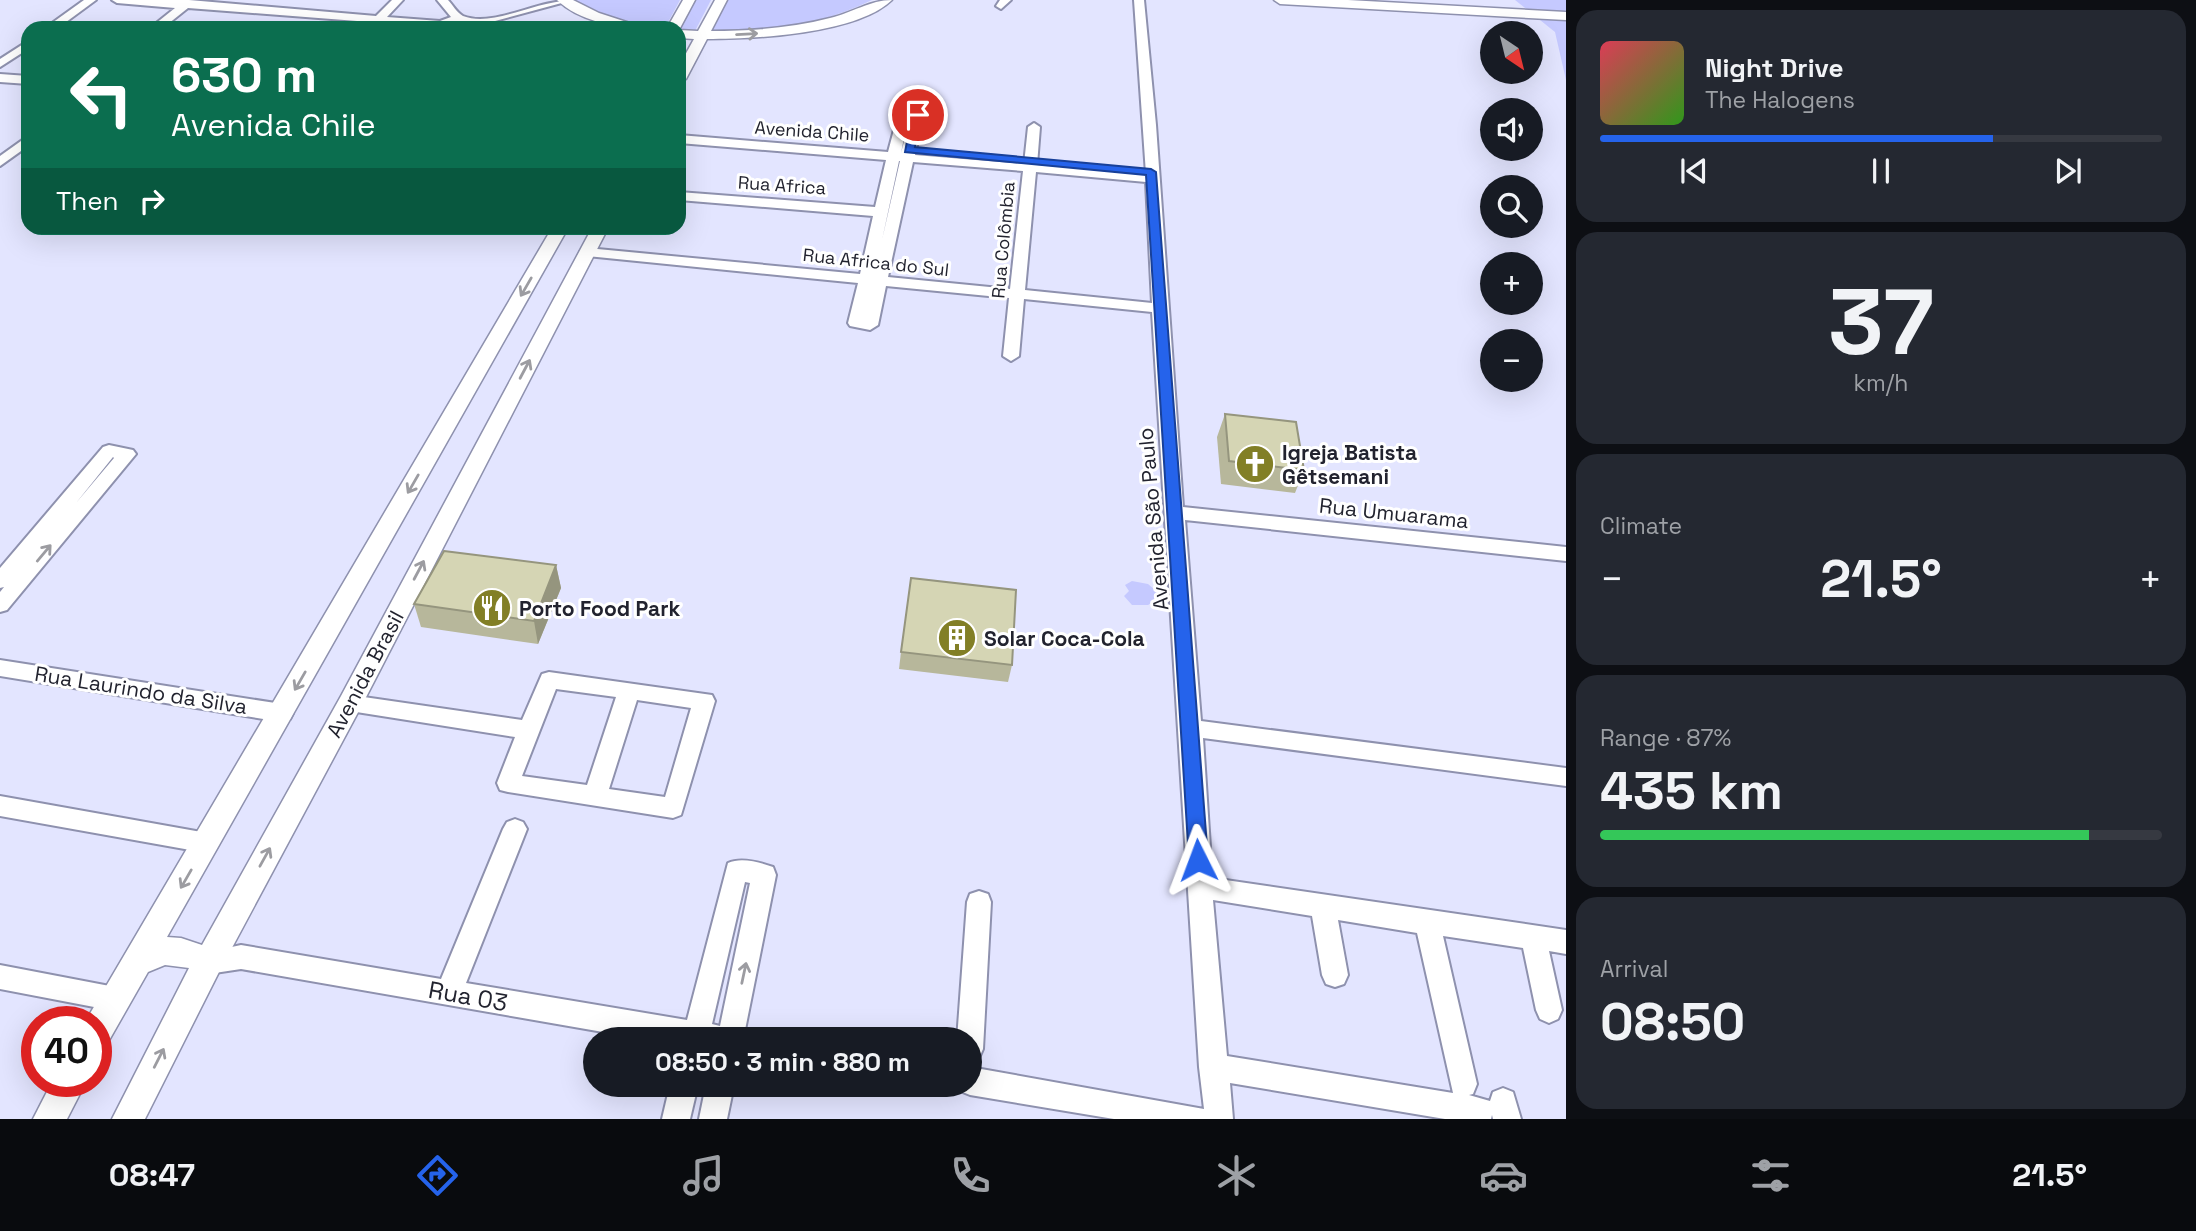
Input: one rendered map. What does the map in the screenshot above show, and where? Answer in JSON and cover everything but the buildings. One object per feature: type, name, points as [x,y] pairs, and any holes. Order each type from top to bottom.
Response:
[{"type":"main road","points":[[563,0],[594,16],[612,21]]},
{"type":"main road","points":[[678,21],[689,0]]},
{"type":"main road","points":[[686,66],[721,0]]},
{"type":"main road","points":[[686,34],[791,30],[849,16],[886,0]]},
{"type":"main road","points":[[1280,0],[1566,16]]},
{"type":"main road","points":[[1444,0],[1566,11]]},
{"type":"main road","points":[[111,1006],[556,235]]},
{"type":"main road","name":"Avenida Brasil","points":[[128,1119],[208,962],[350,703],[596,235]]},
{"type":"main road","points":[[139,961],[164,949],[173,949],[188,951],[208,962]]},
{"type":"main road","points":[[52,1117],[62,1097]]},
{"type":"street","points":[[61,21],[91,0]]},
{"type":"street","points":[[117,0],[189,1],[464,21]]},
{"type":"street","points":[[377,21],[398,0]]},
{"type":"street","points":[[442,0],[457,19]]},
{"type":"street","points":[[492,21],[563,0]]},
{"type":"street","name":"Avenida São Paulo","points":[[1139,0],[1200,887],[1219,1119]]},
{"type":"street","points":[[165,21],[189,1]]},
{"type":"street","points":[[381,17],[407,21]]},
{"type":"street","points":[[452,21],[457,19]]},
{"type":"street","points":[[0,64],[21,49]]},
{"type":"street","points":[[0,78],[21,80]]},
{"type":"street","points":[[863,324],[910,115]]},
{"type":"street","name":"Rua Colômbia","points":[[1011,356],[1034,127]]},
{"type":"street","name":"Avenida Chile","points":[[686,134],[1151,175]]},
{"type":"street","name":"Avenida Chile","points":[[686,139],[902,152]]},
{"type":"street","points":[[0,162],[21,146]]},
{"type":"street","points":[[873,281],[881,212],[902,152]]},
{"type":"street","name":"Rua Africa","points":[[686,198],[881,212]]},
{"type":"street","name":"Rua Africa do Sul","points":[[587,252],[1161,308]]},
{"type":"street","points":[[0,581],[109,452],[127,454],[0,605]]},
{"type":"street","name":"Rua Umuarama","points":[[1176,513],[1566,554]]},
{"type":"street","name":"Rua Laurindo da Silva","points":[[0,668],[282,713]]},
{"type":"street","points":[[548,680],[629,691],[704,701],[673,808],[508,783],[548,680]]},
{"type":"street","points":[[596,796],[629,691]]},
{"type":"street","points":[[350,703],[530,730]]},
{"type":"street","points":[[1191,728],[1566,777]]},
{"type":"street","points":[[0,806],[207,843]]},
{"type":"street","points":[[449,992],[514,829]]},
{"type":"street","points":[[698,1027],[736,870],[764,875],[731,1027]]},
{"type":"street","points":[[1200,887],[1566,942]]},
{"type":"street","points":[[971,1027],[979,902]]},
{"type":"street","points":[[1323,907],[1335,975]]},
{"type":"street","points":[[1213,1066],[1478,1107],[1427,923]]},
{"type":"street","points":[[1533,938],[1549,1010]]},
{"type":"street","name":"Rua 03","points":[[208,962],[241,957],[641,1027]]},
{"type":"street","points":[[0,977],[115,999]]},
{"type":"street","points":[[982,1083],[1196,1119]]},
{"type":"street","points":[[676,1119],[681,1097]]},
{"type":"street","points":[[713,1119],[718,1097]]},
{"type":"shaded area","points":[[569,0],[680,0],[669,21],[619,20]]},
{"type":"shaded area","points":[[695,0],[711,0],[695,31],[686,30],[686,21],[683,21]]},
{"type":"shaded area","points":[[726,0],[872,0],[814,21],[773,28],[710,31]]},
{"type":"shaded area","points":[[1515,0],[1566,0],[1566,80],[1555,32]]},
{"type":"shaded area","points":[[1132,581],[1148,584],[1162,596],[1148,605],[1132,605],[1124,596],[1129,591],[1125,585]]},
{"type":"place","name":"Igreja Batista Gêtsemani","points":[[1255,464]]},
{"type":"place","name":"Porto Food Park","points":[[492,608]]},
{"type":"place","name":"Solar Coca-Cola","points":[[957,638]]},
{"type":"route","points":[[918,115],[909,150],[1151,172],[1198,860]]}]
